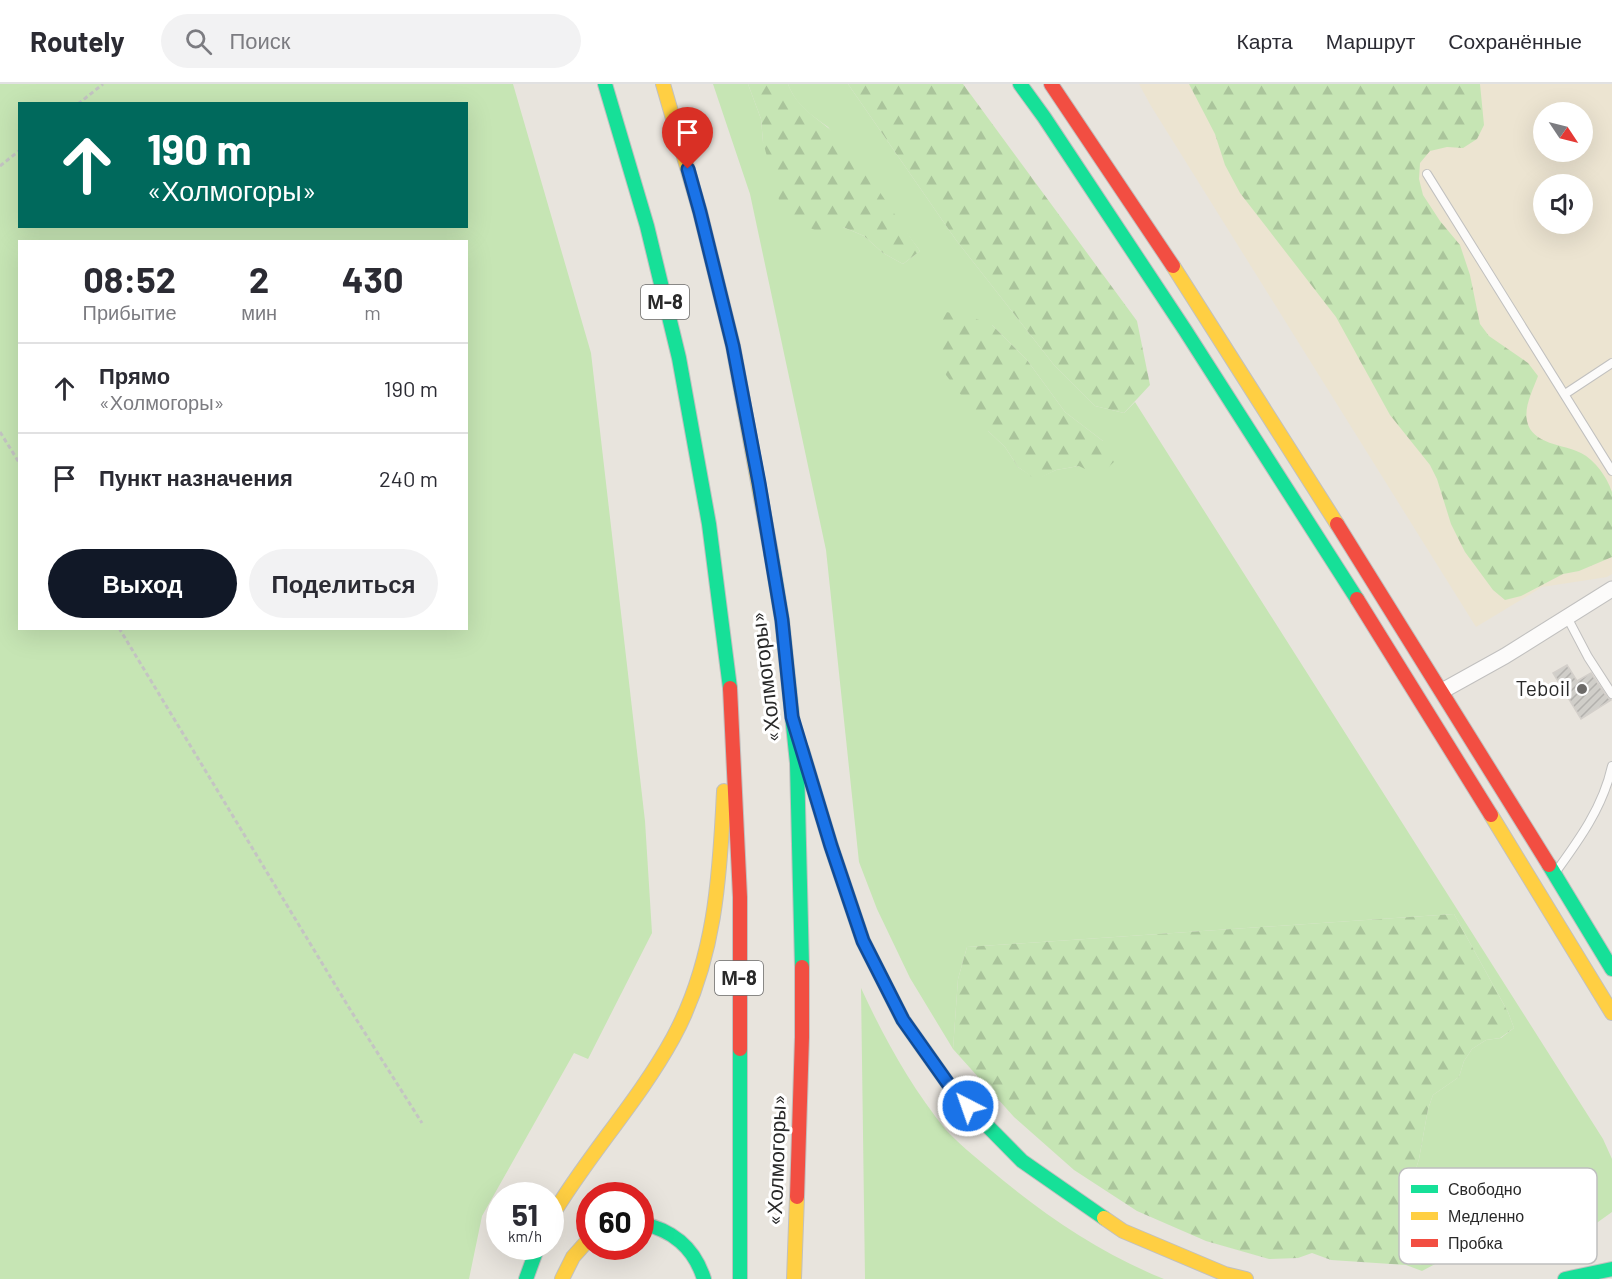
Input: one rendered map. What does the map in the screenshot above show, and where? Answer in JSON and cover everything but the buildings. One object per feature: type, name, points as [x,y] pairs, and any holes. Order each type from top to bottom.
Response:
[{"type":"main road","name":"«Холмогоры»","points":[[605,84],[647,226],[679,358],[709,524],[729,677],[740,897],[740,1279]]},
{"type":"main road","name":"«Холмогоры»","points":[[663,84],[700,212],[733,346],[782,620],[797,763],[802,977],[799,1176],[794,1279]]},
{"type":"main road","points":[[1020,84],[1185,330],[1451,748],[1612,1013]]},
{"type":"main road","points":[[1051,84],[1204,312],[1470,736],[1612,969]]},
{"type":"main road","points":[[564,1196],[586,1161],[637,1093],[672,1039],[687,1011],[708,952],[719,889],[729,677]]},
{"type":"main road","points":[[792,717],[831,846],[863,941],[903,1020],[954,1092],[1022,1161],[1123,1231],[1225,1274],[1246,1279]]},
{"type":"main road","points":[[654,1227],[667,1230],[682,1241],[701,1267],[704,1279]]},
{"type":"main road","points":[[562,1279],[576,1252]]},
{"type":"main road","points":[[526,1279],[533,1260]]},
{"type":"main road","points":[[1565,1279],[1612,1269]]},
{"type":"street","points":[[1442,691],[1505,656],[1612,589]]},
{"type":"lane","points":[[1427,174],[1612,471]]},
{"type":"lane","points":[[1565,394],[1612,363]]},
{"type":"lane","points":[[1567,617],[1588,657],[1612,694]]},
{"type":"lane","points":[[1554,875],[1585,831],[1601,801],[1612,766]]},
{"type":"path","points":[[80,102],[102,84]]},
{"type":"path","points":[[0,166],[18,152]]},
{"type":"path","points":[[0,432],[18,461]]},
{"type":"path","points":[[120,630],[351,1011],[422,1123]]},
{"type":"shaded area","points":[[1139,84],[1612,84],[1612,574],[1607,577],[1542,587],[1476,627]]},
{"type":"green space","points":[[0,84],[513,84],[591,353],[645,821],[652,933],[588,1059],[574,1053],[501,1182],[486,1182],[486,1209],[482,1216],[469,1279],[0,1279]]},
{"type":"green space","points":[[713,84],[748,84],[761,119],[763,142],[843,227],[864,236],[883,253],[903,264],[920,251],[828,127],[799,103],[788,84],[848,84],[956,240],[1054,365],[1095,406],[1124,413],[1135,402],[1603,1139],[1612,1159],[1612,1212],[1597,1223],[1597,1168],[1416,1168],[1433,1095],[1459,1077],[1464,1061],[1472,1049],[1486,1040],[1501,1038],[1514,1028],[1508,1012],[1454,914],[967,947],[958,979],[953,1049],[910,978],[877,909],[859,862],[826,550],[750,194]],"holes":[[[992,325],[1027,360],[1065,412],[1103,441],[1079,466],[1056,470],[1036,479],[1018,467],[1005,447],[988,431]]]},
{"type":"green space","points":[[748,84],[788,84],[799,102],[845,144],[920,251],[903,264],[883,253],[864,236],[843,227],[823,234],[782,211],[763,142],[761,119]]},
{"type":"green space","points":[[848,84],[963,84],[1137,321],[1150,385],[1124,413],[1095,406],[1054,365],[956,240]]},
{"type":"green space","points":[[1189,84],[1480,84],[1484,125],[1477,139],[1463,148],[1447,147],[1430,151],[1420,163],[1419,179],[1423,195],[1440,221],[1460,245],[1470,275],[1480,324],[1489,336],[1528,363],[1538,376],[1526,415],[1530,429],[1535,435],[1550,443],[1586,456],[1596,464],[1607,481],[1612,492],[1612,557],[1579,571],[1563,574],[1521,596],[1505,600],[1493,590],[1465,552],[1451,524],[1437,479],[1430,465],[1390,415],[1336,317],[1240,193],[1225,165],[1215,134]]},
{"type":"green space","points":[[946,312],[969,316],[992,325],[1027,360],[1065,412],[1103,441],[1116,460],[1099,476],[1079,466],[1056,470],[1036,480],[1018,467],[1005,447],[988,431],[946,375],[937,352],[939,329]]},
{"type":"green space","points":[[1454,914],[1508,1012],[1514,1028],[1500,1038],[1486,1040],[1472,1049],[1464,1061],[1459,1077],[1433,1095],[1416,1168],[1399,1168],[1399,1264],[1435,1264],[1422,1271],[1406,1265],[1331,1260],[1312,1253],[1298,1258],[1269,1259],[1206,1241],[1137,1211],[1074,1170],[1014,1117],[953,1049],[958,979],[967,947]]},
{"type":"green space","points":[[861,988],[889,1044],[910,1079],[933,1114],[956,1140],[1007,1184],[1071,1230],[1116,1257],[1164,1279],[865,1279]]},
{"type":"traffic: fast","points":[[605,84],[647,226],[679,358],[709,524],[730,688]]},
{"type":"traffic: fast","points":[[1020,84],[1185,330],[1357,599]]},
{"type":"traffic: fast","points":[[771,553],[782,620],[797,763],[802,967]]},
{"type":"traffic: fast","points":[[802,750],[863,941],[903,1020],[954,1092],[1022,1161],[1104,1218]]},
{"type":"traffic: fast","points":[[1549,865],[1612,969]]},
{"type":"traffic: fast","points":[[740,1049],[740,1279]]},
{"type":"traffic: fast","points":[[654,1227],[672,1235],[688,1249],[704,1279]]},
{"type":"traffic: fast","points":[[526,1279],[533,1260]]},
{"type":"traffic: fast","points":[[1565,1279],[1612,1269]]},
{"type":"traffic: slow","points":[[663,84],[700,212],[733,346],[771,553]]},
{"type":"traffic: slow","points":[[1173,266],[1337,524]]},
{"type":"traffic: slow","points":[[564,1196],[659,1062],[687,1009],[707,949],[713,918],[724,791]]},
{"type":"traffic: slow","points":[[1491,815],[1612,1013]]},
{"type":"traffic: slow","points":[[794,1279],[797,1197]]},
{"type":"traffic: slow","points":[[1104,1218],[1123,1231],[1225,1274],[1246,1279]]},
{"type":"traffic: slow","points":[[562,1279],[576,1254]]},
{"type":"traffic: jam","points":[[1051,84],[1173,266]]},
{"type":"traffic: jam","points":[[1337,524],[1549,865]]},
{"type":"traffic: jam","points":[[1357,599],[1491,815]]},
{"type":"traffic: jam","points":[[730,688],[740,897],[740,1049]]},
{"type":"traffic: jam","points":[[797,1197],[802,967]]},
{"type":"place","name":"Teboil","points":[[1582,689]]},
{"type":"route","points":[[688,169],[733,346],[759,483],[782,620],[792,717],[831,846],[863,941],[903,1020],[954,1092],[968,1106]]}]
